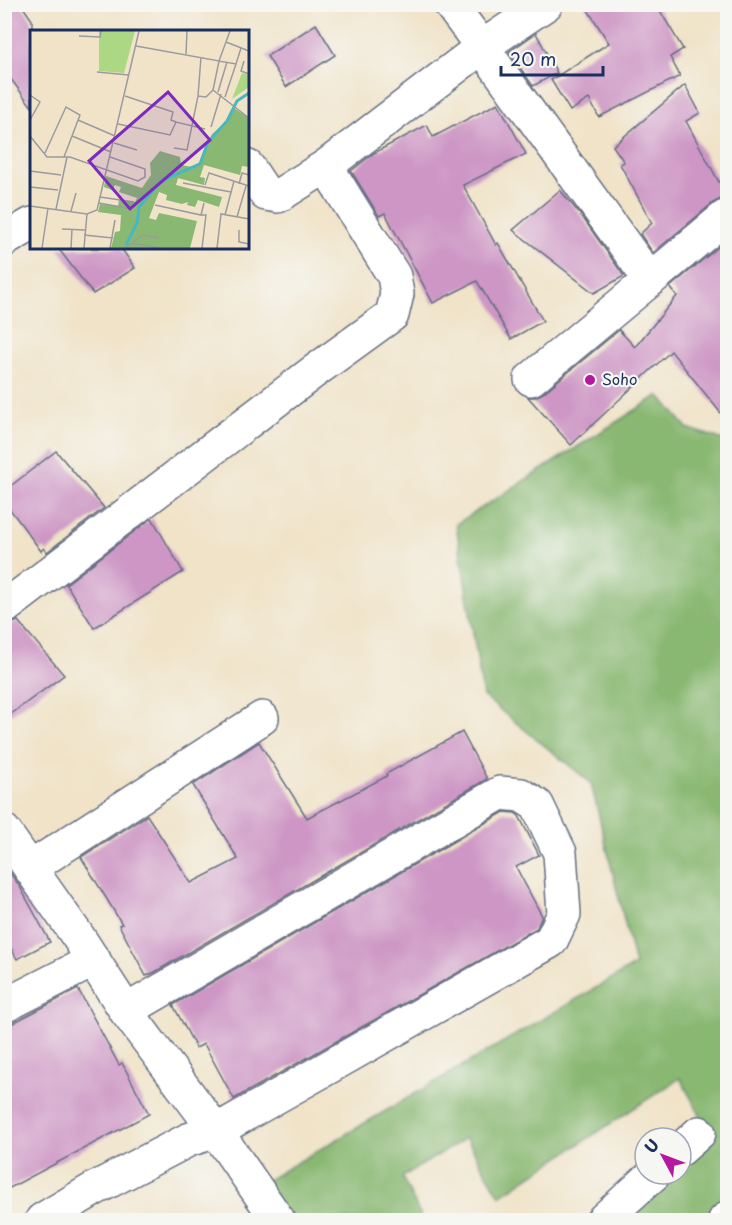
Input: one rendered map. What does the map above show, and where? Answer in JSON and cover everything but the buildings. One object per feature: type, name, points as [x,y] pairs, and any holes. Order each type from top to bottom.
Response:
[{"type":"street","points":[[450,4],[650,280]]},
{"type":"street","points":[[249,168],[266,194],[278,196],[326,166],[482,47],[546,4]]},
{"type":"street","points":[[4,608],[312,372],[392,315],[397,294],[394,276],[326,166]]},
{"type":"street","points":[[531,379],[725,217]]},
{"type":"street","points":[[4,240],[30,225]]},
{"type":"street","points":[[30,868],[262,718]]},
{"type":"street","points":[[42,1221],[94,1189],[188,1140],[216,1131],[551,941],[564,914],[560,853],[537,805],[521,795],[500,793],[126,1011]]},
{"type":"street","points":[[4,831],[94,960],[126,1011],[216,1131],[278,1221]]},
{"type":"street","points":[[4,1006],[94,960]]},
{"type":"street","points":[[603,1221],[641,1186]]},
{"type":"green space","points":[[659,395],[687,428],[727,441],[727,1220],[604,1220],[642,1186],[693,1186],[693,1141],[707,1128],[680,1078],[500,1196],[466,1138],[402,1177],[423,1220],[291,1220],[264,1182],[635,965],[591,783],[483,696],[456,524]]},
{"type":"waterway","points":[[728,731],[725,744],[728,758]]},
{"type":"place","name":"Soho","points":[[590,380]]}]
